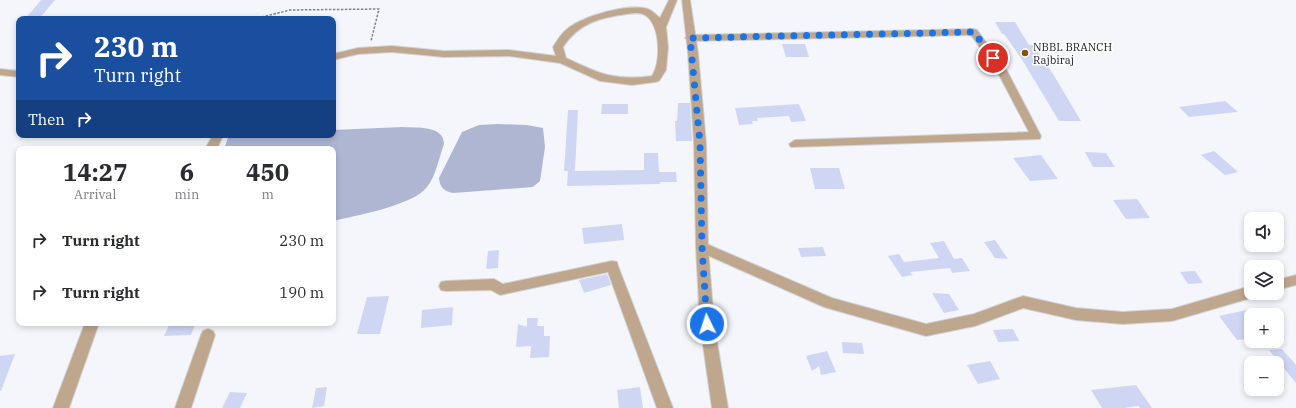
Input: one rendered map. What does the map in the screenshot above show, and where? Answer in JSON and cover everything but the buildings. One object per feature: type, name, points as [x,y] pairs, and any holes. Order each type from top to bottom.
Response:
[{"type":"street","points":[[336,56],[358,51],[392,49],[444,54],[509,53],[562,60],[600,78],[632,82],[655,79],[661,70],[661,27],[673,0]]},
{"type":"street","points":[[686,0],[700,143],[702,247],[707,324],[720,408]]},
{"type":"street","points":[[562,60],[558,47],[570,32],[588,21],[628,10],[646,11],[657,20],[662,47]]},
{"type":"street","points":[[690,38],[974,32],[1002,71],[1036,136],[843,141],[795,144]]},
{"type":"street","points":[[0,72],[16,74]]},
{"type":"street","points":[[702,247],[829,303],[926,330],[975,320],[1023,302],[1076,314],[1123,318],[1172,316],[1244,294]]},
{"type":"street","points":[[446,286],[494,284],[500,290],[612,266],[665,408]]},
{"type":"street","points":[[1284,283],[1296,280]]},
{"type":"street","points":[[61,408],[91,326]]},
{"type":"street","points":[[182,408],[208,335]]},
{"type":"path","points":[[266,16],[290,10],[379,9],[369,50]]},
{"type":"water","points":[[479,125],[527,125],[543,128],[545,147],[540,181],[533,187],[453,193],[443,188],[440,184],[439,178],[462,132]]},
{"type":"water","points":[[402,127],[421,128],[439,133],[443,138],[444,144],[433,177],[427,187],[420,193],[410,199],[383,209],[336,220],[336,146],[225,146],[228,138],[336,138],[336,130]]},
{"type":"place","name":"NBBL BRANCH Rajbiraj","points":[[1025,53]]},
{"type":"route","points":[[707,324],[702,247],[700,143],[693,53],[690,38],[974,32],[993,58]]}]
